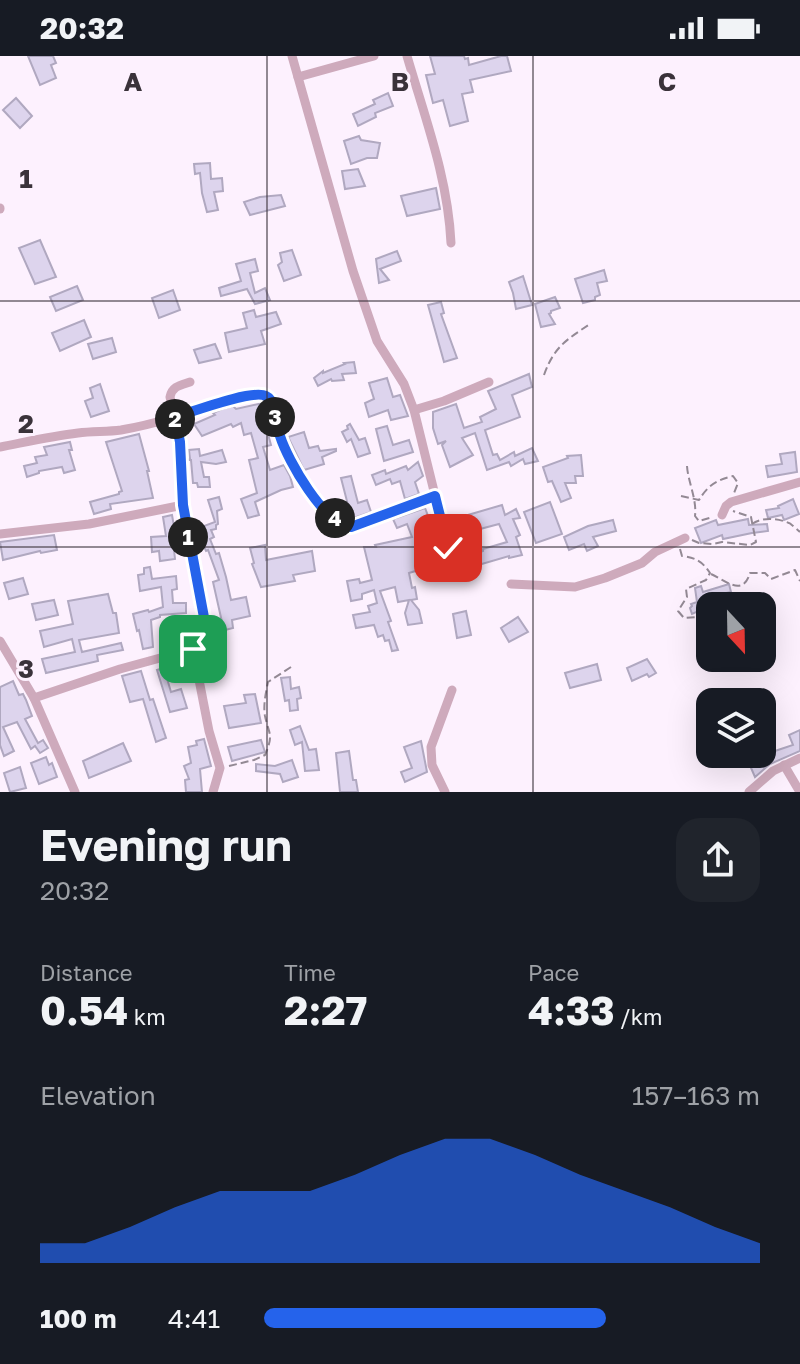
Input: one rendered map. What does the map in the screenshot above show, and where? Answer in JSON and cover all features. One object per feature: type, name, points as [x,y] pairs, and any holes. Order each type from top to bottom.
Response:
[{"type":"street","points":[[292,56],[353,271],[377,341],[404,384],[414,410],[448,548]]},
{"type":"street","points":[[298,77],[374,56]]},
{"type":"street","points":[[407,56],[441,169],[451,243]]},
{"type":"street","points":[[34,698],[193,649],[205,638],[206,628],[183,505],[181,457],[171,392],[175,387],[190,382]]},
{"type":"street","points":[[414,410],[489,382]]},
{"type":"street","points":[[0,447],[70,434],[122,430],[241,397],[263,395],[269,397],[272,403],[280,435],[295,470],[322,508],[343,526],[351,527],[435,496]]},
{"type":"street","points":[[726,508],[800,482]]},
{"type":"street","points":[[0,534],[89,524],[183,505]]},
{"type":"street","points":[[511,584],[575,587],[642,563],[655,552],[685,538]]},
{"type":"street","points":[[0,641],[34,698],[75,792]]},
{"type":"street","points":[[193,649],[209,731],[220,768],[213,792]]},
{"type":"street","points":[[445,792],[432,765],[431,747],[452,690]]},
{"type":"street","points":[[749,792],[773,771],[800,758]]},
{"type":"street","points":[[784,765],[800,792]]},
{"type":"path","points":[[544,375],[559,345],[590,324]]},
{"type":"path","points":[[687,466],[696,508]]},
{"type":"path","points":[[733,476],[738,483],[726,508],[699,521],[695,516],[706,488],[718,479],[733,476]]},
{"type":"path","points":[[681,496],[699,500]]},
{"type":"path","points":[[726,508],[751,517],[756,542],[750,545],[713,544],[685,538],[678,543],[682,556],[694,557],[710,573],[737,586],[748,583],[750,573],[765,573],[771,579],[795,570],[800,581]]},
{"type":"path","points":[[752,524],[760,519],[773,519],[791,523],[800,532]]},
{"type":"path","points":[[696,617],[684,618],[678,611],[687,597],[686,589],[706,580],[710,573]]},
{"type":"path","points":[[220,768],[265,755],[271,732],[265,714],[268,682],[291,667]]},
{"type":"building","points":[[28,56],[53,56],[56,63],[51,65],[56,78],[40,85]]},
{"type":"building","points":[[430,56],[464,56],[468,58],[469,65],[507,56],[511,71],[470,80],[473,92],[462,94],[468,121],[450,126],[443,100],[433,103],[426,75],[435,74]]},
{"type":"building","points":[[388,93],[393,106],[375,113],[376,117],[358,126],[353,114],[375,104],[373,100]]},
{"type":"building","points":[[16,98],[32,116],[20,128],[3,110]]},
{"type":"building","points":[[359,136],[361,140],[380,143],[377,158],[351,164],[344,141]]},
{"type":"building","points":[[210,163],[211,179],[222,178],[223,191],[214,192],[218,210],[207,212],[200,173],[195,174],[194,164]]},
{"type":"building","points":[[358,169],[365,186],[345,189],[342,171]]},
{"type":"building","points":[[436,188],[440,209],[407,216],[401,196]]},
{"type":"building","points":[[281,195],[285,206],[250,215],[244,202],[260,197]]},
{"type":"building","points":[[40,240],[56,277],[35,284],[19,248]]},
{"type":"building","points":[[292,250],[301,275],[284,281],[278,265],[282,262],[280,253]]},
{"type":"building","points":[[397,251],[401,261],[380,269],[389,280],[379,283],[376,259]]},
{"type":"building","points":[[255,259],[258,271],[250,273],[255,293],[265,288],[270,300],[255,304],[247,289],[221,296],[219,288],[241,281],[236,264]]},
{"type":"building","points":[[604,270],[607,281],[597,283],[600,295],[583,303],[575,279]]},
{"type":"building","points":[[523,276],[532,305],[516,309],[509,282]]},
{"type":"building","points":[[77,286],[83,300],[56,311],[50,297]]},
{"type":"building","points":[[173,290],[180,310],[159,318],[152,298]]},
{"type":"building","points":[[555,297],[560,308],[549,314],[555,324],[541,327],[535,304]]},
{"type":"building","points":[[441,302],[444,313],[441,314],[457,358],[444,362],[428,305]]},
{"type":"building","points":[[254,310],[256,317],[276,312],[281,324],[261,331],[265,344],[229,352],[225,333],[247,328],[243,313]]},
{"type":"building","points":[[84,320],[91,337],[60,351],[52,333]]},
{"type":"building","points":[[112,338],[116,352],[93,359],[88,344]]},
{"type":"building","points":[[215,344],[221,358],[199,363],[194,350]]},
{"type":"building","points":[[354,362],[356,373],[342,374],[344,380],[331,379],[318,386],[314,378],[323,371]]},
{"type":"building","points":[[529,374],[532,387],[512,395],[520,417],[485,430],[493,455],[497,454],[500,460],[514,452],[515,456],[532,448],[538,461],[525,464],[523,459],[511,466],[509,462],[487,470],[475,433],[462,438],[473,455],[450,467],[442,445],[446,441],[438,444],[433,428],[433,412],[456,404],[464,428],[482,422],[480,417],[496,409],[488,391]]},
{"type":"building","points":[[387,378],[393,397],[400,395],[408,416],[391,420],[388,410],[369,417],[365,403],[374,399],[369,383]]},
{"type":"building","points":[[100,384],[109,411],[91,417],[85,401],[93,398],[90,388]]},
{"type":"building","points":[[263,403],[269,418],[264,419],[271,445],[263,447],[270,470],[284,465],[293,487],[255,502],[259,515],[248,518],[241,499],[257,493],[249,460],[258,458],[251,433],[244,435],[241,423],[202,436],[194,424],[222,409]]},
{"type":"building","points":[[350,424],[359,440],[365,438],[370,453],[358,457],[351,439],[347,442],[342,432]]},
{"type":"building","points":[[387,426],[393,445],[409,440],[413,452],[384,461],[376,429]]},
{"type":"building","points":[[304,432],[309,448],[318,446],[320,451],[336,451],[322,457],[324,464],[304,470],[288,437]]},
{"type":"building","points":[[139,434],[153,498],[110,504],[111,509],[94,514],[90,502],[122,491],[106,442]]},
{"type":"building","points":[[70,442],[75,470],[64,473],[62,467],[39,471],[27,477],[24,466],[37,463],[35,457],[47,455],[44,447]]},
{"type":"building","points":[[199,449],[200,456],[222,450],[226,462],[201,462],[204,477],[209,477],[210,487],[198,487],[197,483],[193,483],[189,450]]},
{"type":"building","points":[[795,452],[797,472],[768,477],[766,466],[782,464],[780,454]]},
{"type":"building","points":[[581,455],[583,476],[575,476],[576,483],[565,483],[571,498],[561,502],[552,481],[548,482],[543,467],[567,456]]},
{"type":"building","points":[[418,462],[423,476],[415,482],[419,494],[405,499],[400,481],[392,484],[390,479],[376,485],[372,475],[385,470],[386,474],[406,466],[408,470]]},
{"type":"building","points":[[351,476],[358,503],[367,500],[371,512],[351,519],[338,512],[349,509],[341,478]]},
{"type":"building","points":[[219,497],[222,509],[217,511],[218,524],[216,529],[211,530],[214,537],[210,539],[216,554],[219,553],[231,600],[246,597],[250,616],[232,620],[233,628],[217,632],[215,623],[222,622],[213,582],[219,580],[196,529],[215,522],[208,500]]},
{"type":"building","points":[[793,499],[799,514],[784,520],[782,515],[768,518],[766,510],[779,508]]},
{"type":"building","points":[[550,502],[562,534],[536,543],[524,512]]},
{"type":"building","points":[[502,505],[505,515],[516,509],[520,518],[513,519],[520,535],[516,537],[522,555],[468,568],[464,557],[507,542],[499,524],[465,533],[461,517]]},
{"type":"building","points":[[425,508],[438,542],[415,550],[422,569],[409,573],[417,599],[411,600],[419,610],[422,623],[408,625],[405,613],[409,600],[398,602],[395,587],[380,591],[398,650],[392,651],[389,640],[385,641],[383,635],[378,637],[374,625],[356,628],[353,615],[370,612],[368,606],[377,603],[374,590],[362,594],[362,599],[351,601],[347,581],[359,579],[360,583],[372,580],[364,547],[376,547],[412,537],[407,524],[397,528],[393,519]]},
{"type":"building","points":[[172,515],[175,559],[160,561],[159,551],[152,552],[151,537],[166,536],[163,517]]},
{"type":"building","points":[[748,519],[749,525],[767,524],[768,531],[723,539],[722,535],[701,543],[695,528],[716,520],[718,525]]},
{"type":"building","points":[[613,520],[616,531],[593,537],[598,546],[587,551],[584,544],[569,550],[564,537],[588,526]]},
{"type":"building","points":[[54,535],[57,550],[3,560],[0,542]]},
{"type":"building","points":[[265,545],[266,560],[312,551],[315,571],[293,575],[295,581],[261,587],[252,564],[250,548]]},
{"type":"building","points":[[150,567],[152,579],[176,576],[177,589],[172,590],[173,603],[186,603],[186,613],[160,615],[151,620],[153,647],[143,649],[133,614],[163,607],[161,587],[140,591],[138,575],[144,574],[144,568]]},
{"type":"building","points":[[23,578],[28,594],[9,599],[4,583]]},
{"type":"building","points":[[729,584],[731,592],[703,592]]},
{"type":"building","points":[[108,594],[113,613],[116,613],[119,633],[79,640],[82,652],[121,643],[123,650],[97,655],[98,661],[46,673],[42,659],[75,652],[72,639],[44,647],[40,631],[73,624],[68,601]]},
{"type":"building","points":[[54,600],[58,615],[36,620],[32,604]]},
{"type":"building","points":[[696,602],[696,612],[692,614],[690,608]]},
{"type":"building","points":[[466,611],[471,635],[457,638],[453,614]]},
{"type":"building","points":[[518,617],[528,632],[509,642],[501,628]]},
{"type":"building","points":[[647,659],[656,673],[632,681],[627,668]]},
{"type":"building","points":[[597,664],[601,680],[570,688],[565,673]]},
{"type":"building","points":[[167,667],[171,692],[181,689],[187,708],[170,712],[157,670]]},
{"type":"building","points":[[141,671],[166,738],[156,742],[143,699],[130,702],[122,676]]},
{"type":"building","points":[[290,677],[291,689],[299,687],[301,698],[297,699],[298,710],[290,711],[281,678]]},
{"type":"building","points":[[13,681],[19,695],[23,694],[32,716],[25,719],[38,743],[43,740],[48,748],[40,753],[35,746],[31,749],[17,722],[3,727],[14,751],[4,756],[0,745],[0,687]]},
{"type":"building","points":[[255,694],[261,723],[229,728],[224,706],[246,703],[244,695]]},
{"type":"building","points":[[300,726],[309,750],[316,749],[319,770],[305,771],[302,742],[295,745],[290,730]]},
{"type":"building","points":[[800,730],[800,751],[776,761],[776,751],[793,745],[789,735]]},
{"type":"building","points":[[204,739],[211,766],[200,769],[202,792],[186,792],[185,780],[189,779],[184,766],[191,763],[188,747]]},
{"type":"building","points":[[261,740],[265,752],[232,761],[228,747]]},
{"type":"building","points":[[421,741],[427,772],[405,782],[401,772],[412,768],[404,747]]},
{"type":"building","points":[[123,743],[131,761],[89,778],[83,761]]},
{"type":"building","points":[[349,751],[358,792],[340,792],[336,753]]},
{"type":"building","points":[[46,757],[57,777],[39,784],[31,763]]},
{"type":"building","points":[[292,760],[298,777],[283,782],[280,774],[256,771],[256,764],[275,766]]},
{"type":"building","points":[[20,767],[26,788],[10,792],[4,773]]},
{"type":"building","points":[[751,768],[765,768],[755,777]]},
{"type":"route","points":[[193,649],[205,638],[206,628],[183,505],[180,442],[175,417],[241,397],[269,397],[285,451],[295,470],[322,508],[343,526],[351,527],[435,496],[448,548]]}]
